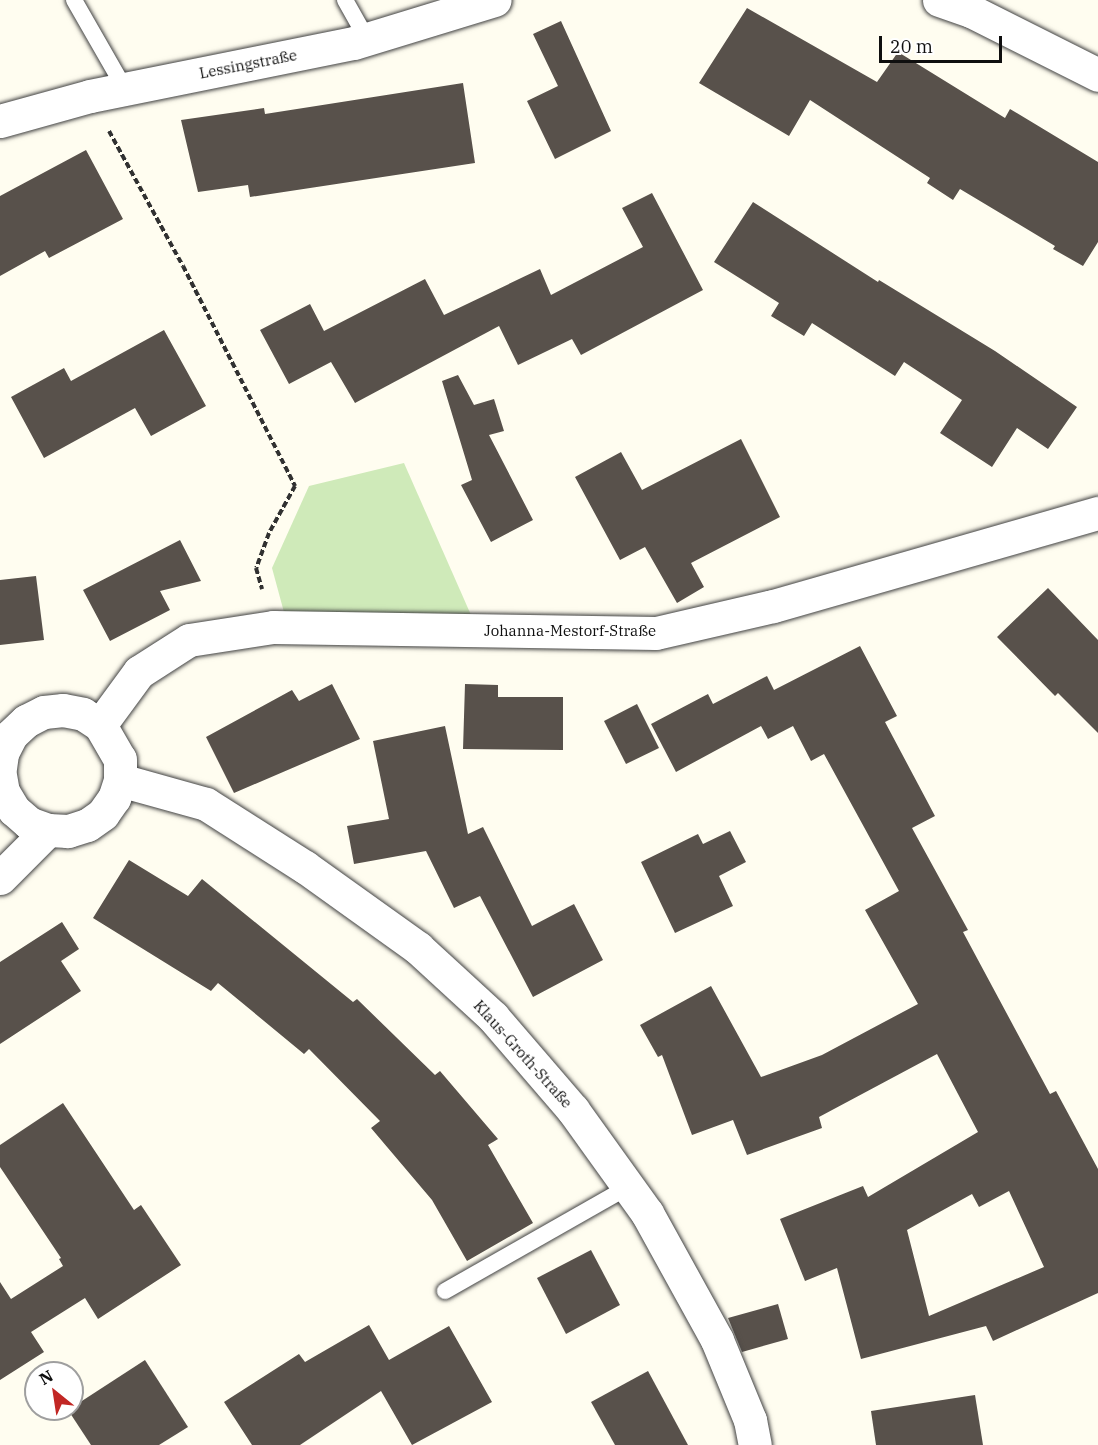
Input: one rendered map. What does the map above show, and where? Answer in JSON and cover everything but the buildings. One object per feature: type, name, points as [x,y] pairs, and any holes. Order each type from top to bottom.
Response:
[{"type":"street","name":"Lessingstraße","points":[[0,121],[90,96],[366,39],[495,0]]},
{"type":"street","points":[[939,0],[971,11],[1098,75]]},
{"type":"street","name":"Johanna-Mestorf-Straße","points":[[100,725],[139,672],[189,640],[273,627],[656,633],[773,606],[1098,513]]},
{"type":"street","points":[[63,710],[82,714],[100,725],[120,759],[120,780],[114,798],[103,814],[87,825],[68,831],[48,831],[29,823],[14,810],[3,792],[1,762],[11,735],[26,721],[44,712],[63,710]]},
{"type":"street","name":"Klaus-Groth-Straße","points":[[120,780],[206,804],[305,867],[418,948],[493,1017],[573,1110],[647,1213],[717,1340],[750,1420],[755,1445]]},
{"type":"street","points":[[0,878],[48,831]]},
{"type":"lane","points":[[74,0],[125,89]]},
{"type":"lane","points":[[345,0],[366,39]]},
{"type":"lane","points":[[444,1291],[628,1187]]},
{"type":"path","points":[[90,96],[183,266],[295,486],[269,533],[256,568],[273,627]]},
{"type":"green space","points":[[404,463],[471,615],[285,616],[272,568],[309,486]]}]
